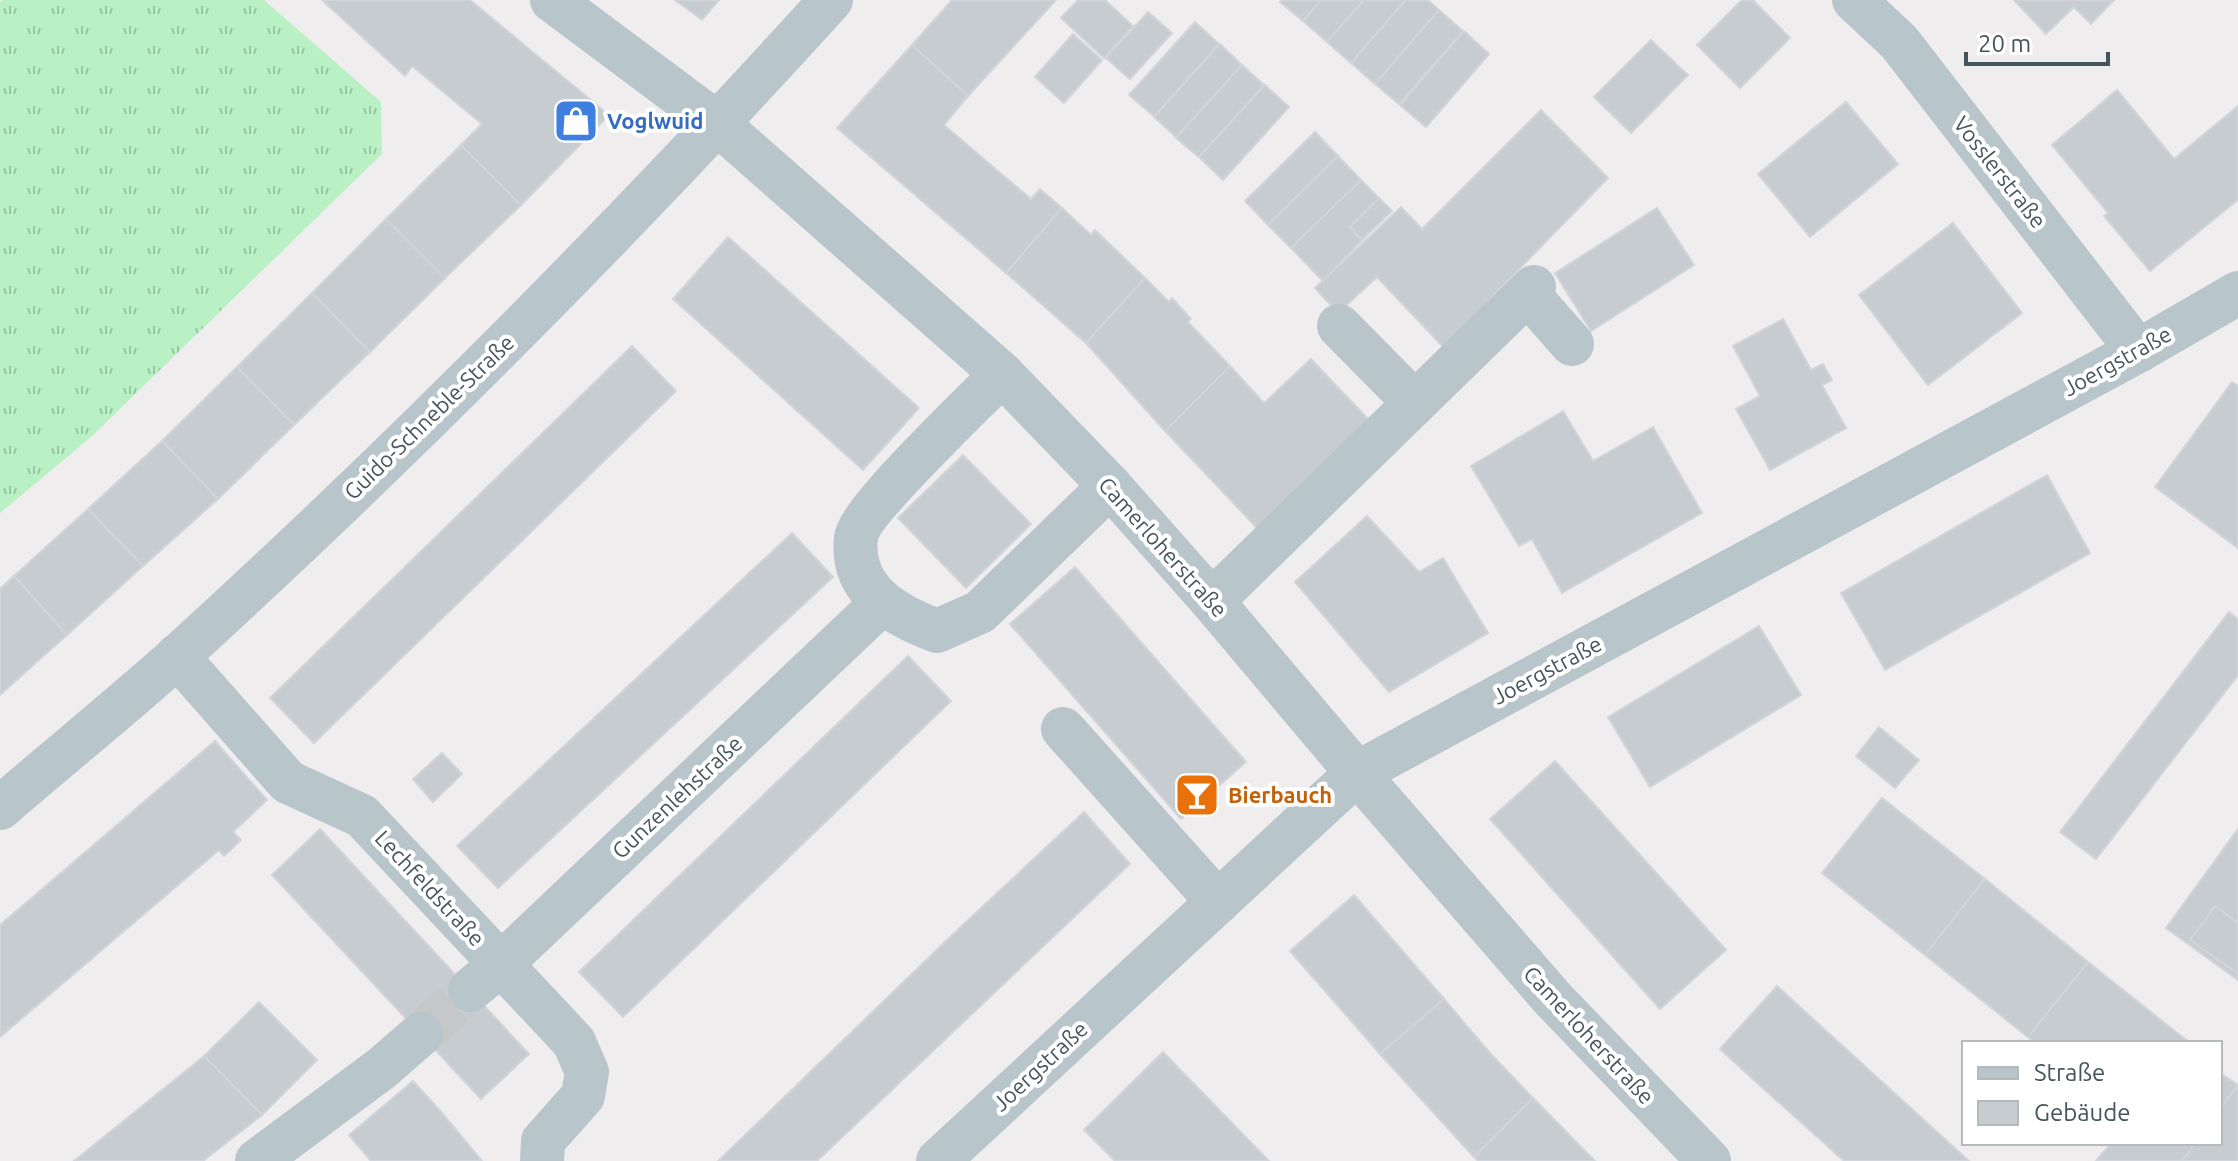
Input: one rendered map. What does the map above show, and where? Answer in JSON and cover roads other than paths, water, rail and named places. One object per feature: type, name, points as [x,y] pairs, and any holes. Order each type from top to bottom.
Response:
[{"type":"street","name":"Camerloherstraße","points":[[552,0],[718,124],[1002,374],[1110,486],[1212,601],[1553,999],[1709,1161]]},
{"type":"street","name":"Guido-Schneble-Straße","points":[[0,808],[177,656],[457,394],[718,124],[831,0]]},
{"type":"street","name":"Vosslerstraße","points":[[1854,0],[1899,42],[2138,351]]},
{"type":"street","points":[[1212,601],[1531,290],[1572,344]]},
{"type":"street","name":"Joergstraße","points":[[938,1161],[1357,773],[2138,351],[2238,293]]},
{"type":"street","points":[[1339,326],[1415,403]]},
{"type":"street","points":[[1002,374],[874,505],[856,536],[860,574],[882,603],[904,618],[937,631],[980,612],[1110,486]]},
{"type":"street","name":"Gunzenlehstraße","points":[[485,977],[882,603]]},
{"type":"street","name":"Lechfeldstraße","points":[[177,656],[288,782],[362,816],[485,977],[574,1042],[587,1072],[583,1096],[543,1141],[542,1161]]},
{"type":"street","points":[[1063,729],[1218,902]]},
{"type":"street","points":[[257,1161],[382,1068],[421,1034]]},
{"type":"tunnel","points":[[421,1034],[470,990]]},
{"type":"place","name":"Voglwuid","points":[[576,121]]},
{"type":"place","name":"Bierbauch","points":[[1197,795]]}]
